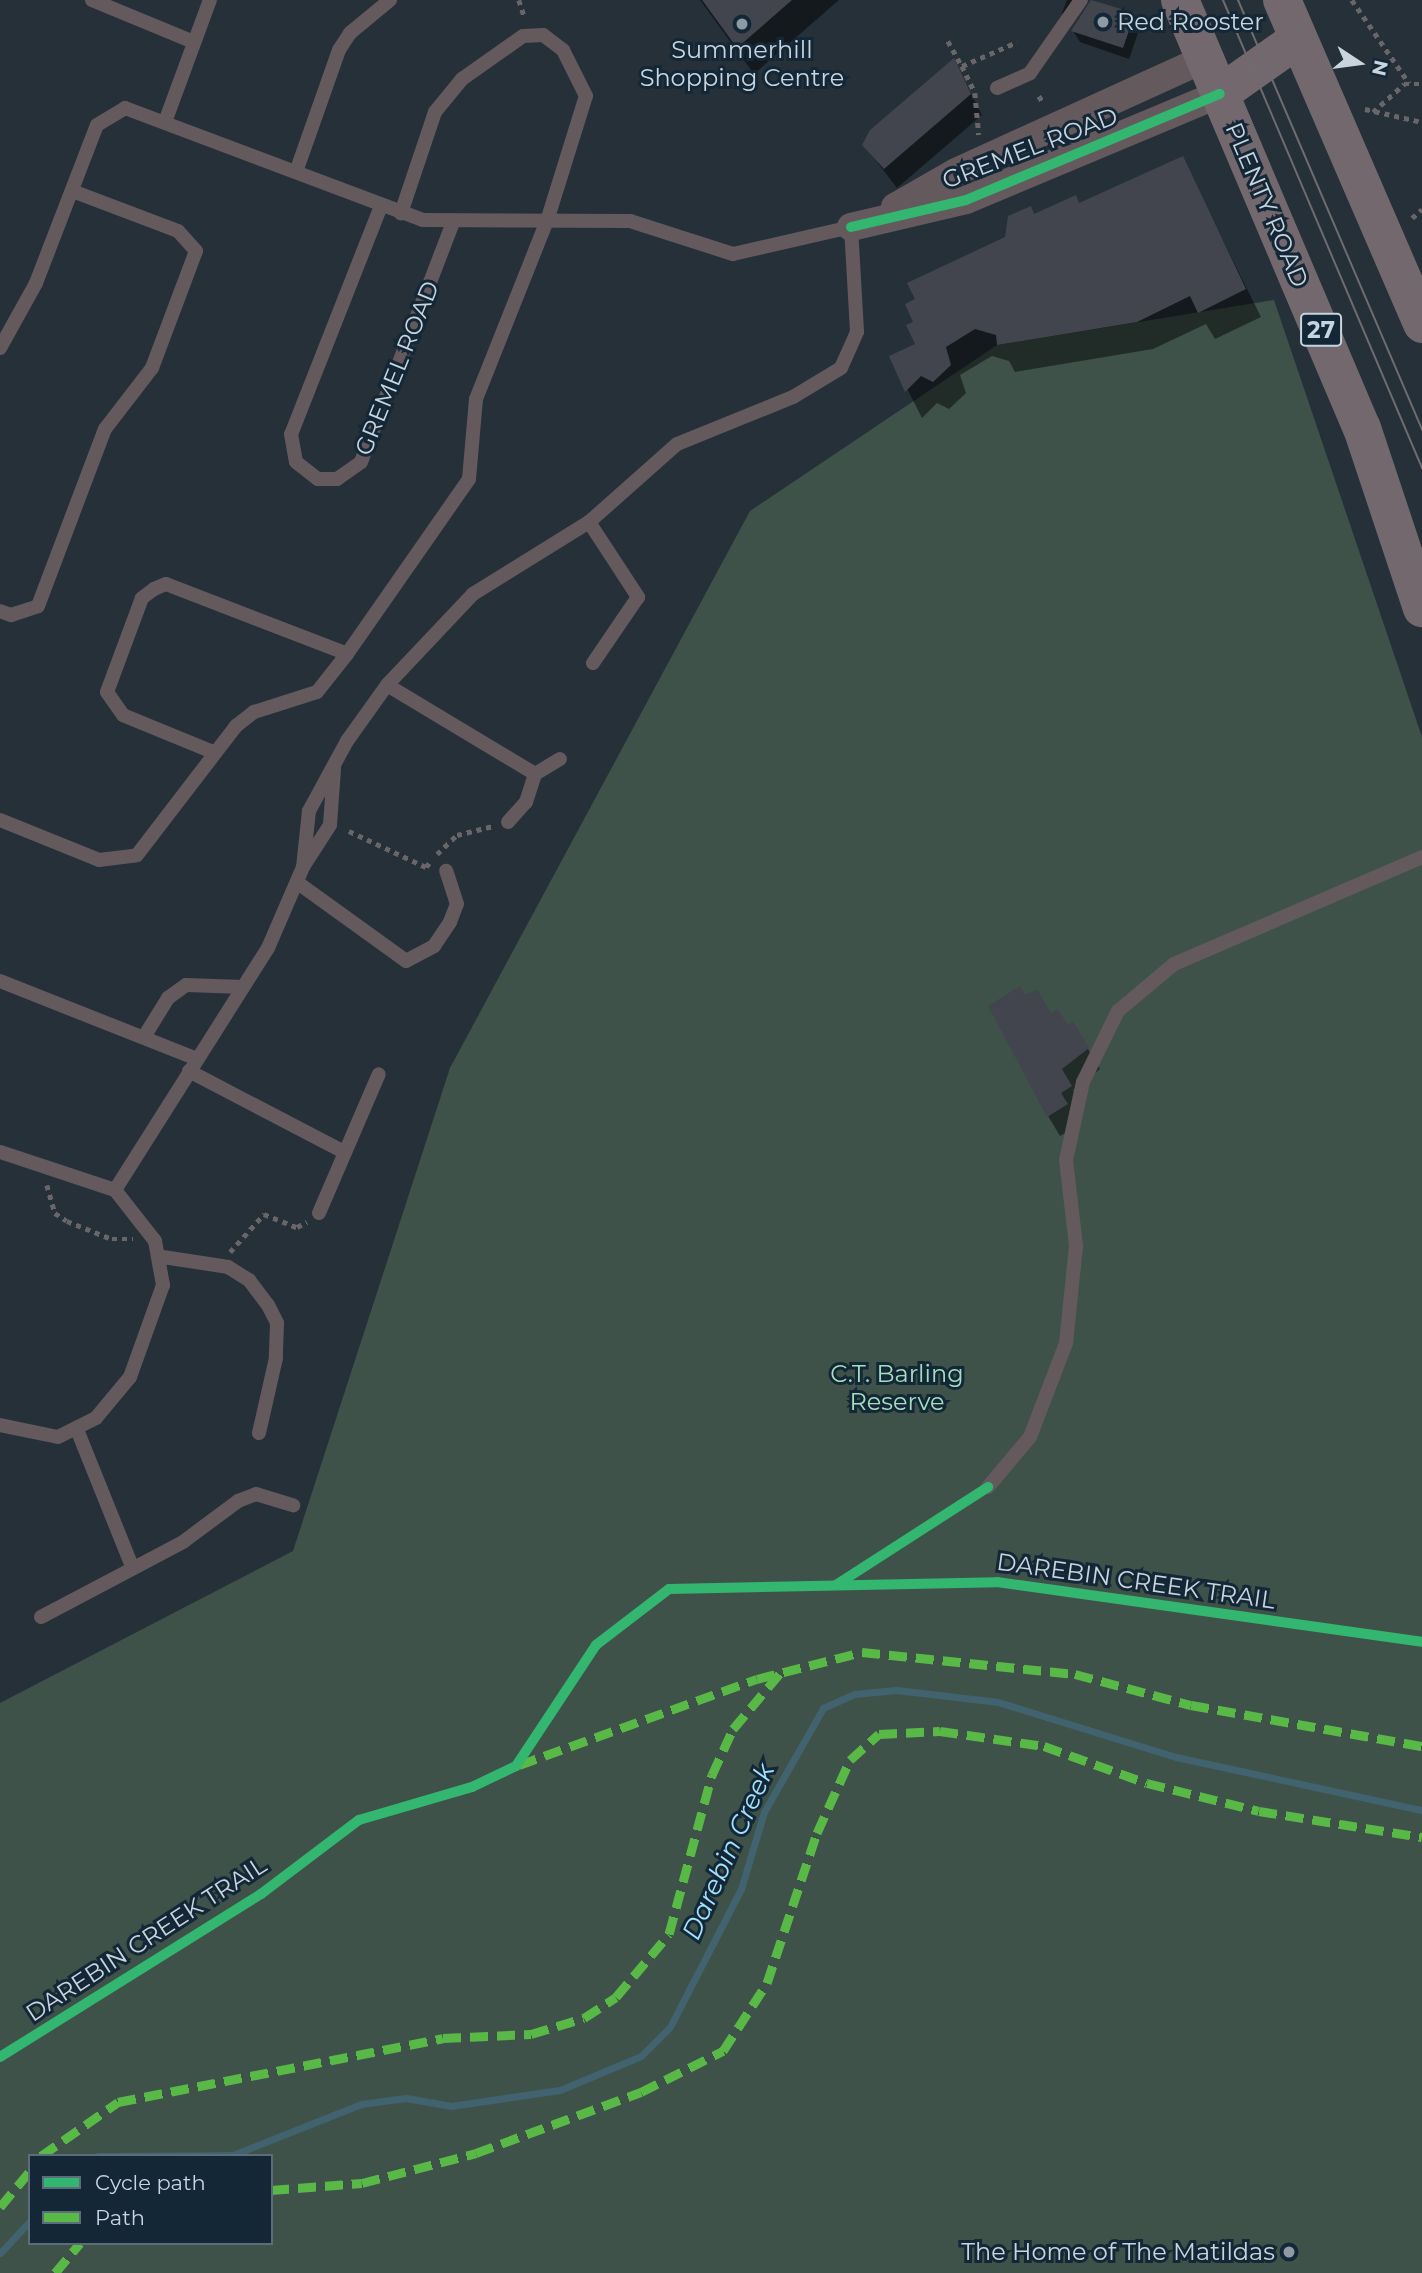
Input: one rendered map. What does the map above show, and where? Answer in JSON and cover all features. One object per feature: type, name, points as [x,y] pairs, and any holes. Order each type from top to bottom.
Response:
[{"type":"highway","name":"PLENTY ROAD","points":[[1180,0],[1362,428],[1422,608]]},
{"type":"highway","points":[[1282,0],[1422,324]]},
{"type":"highway","points":[[1206,58],[1298,39]]},
{"type":"highway","points":[[1220,94],[1298,39]]},
{"type":"street","name":"GREMEL ROAD","points":[[863,223],[985,159],[1206,58]]},
{"type":"street","name":"GREMEL ROAD","points":[[863,223],[966,200],[1220,94]]},
{"type":"lane","points":[[92,0],[194,43]]},
{"type":"lane","points":[[165,121],[210,0]]},
{"type":"lane","points":[[296,172],[339,51],[350,33],[390,0]]},
{"type":"lane","points":[[997,89],[1030,73],[1081,0]]},
{"type":"lane","points":[[0,820],[99,860],[121,862],[149,844],[213,752],[254,712],[317,692],[347,654],[469,479],[476,399],[547,220],[586,96],[563,50],[543,35],[523,36],[492,54],[435,112],[401,213]]},
{"type":"lane","name":"GREMEL ROAD","points":[[0,348],[36,283],[97,125],[109,113],[125,108],[401,213],[454,220],[630,221],[733,254],[863,223]]},
{"type":"lane","points":[[0,611],[27,613],[38,606],[105,429],[152,368],[196,251],[178,231],[72,191]]},
{"type":"lane","name":"GREMEL ROAD","points":[[381,206],[291,434],[296,462],[318,479],[337,480],[361,461],[454,220]]},
{"type":"lane","points":[[115,1190],[243,987],[298,883],[303,867],[309,811],[334,766],[387,685],[473,594],[589,522],[677,444],[793,397],[841,368],[857,332],[863,223]]},
{"type":"lane","points":[[589,522],[638,597],[593,663]]},
{"type":"lane","points":[[213,752],[123,715],[107,692],[142,598],[154,589],[166,584],[347,654]]},
{"type":"lane","points":[[387,685],[535,774]]},
{"type":"lane","points":[[508,822],[526,802],[535,774],[561,759]]},
{"type":"lane","points":[[303,867],[330,825],[334,766]]},
{"type":"lane","points":[[988,1487],[1030,1437],[1066,1343],[1076,1246],[1066,1160],[1083,1082],[1118,1011],[1174,964],[1421,858]]},
{"type":"lane","points":[[298,883],[406,961],[434,946],[450,922],[457,904],[446,871]]},
{"type":"lane","points":[[0,981],[144,1037],[344,1152]]},
{"type":"lane","points":[[144,1037],[168,998],[186,985],[243,987]]},
{"type":"lane","points":[[319,1213],[379,1074]]},
{"type":"lane","points":[[0,1152],[115,1190],[149,1230],[163,1257],[163,1285],[130,1377],[78,1432],[40,1437],[0,1425]]},
{"type":"lane","points":[[163,1257],[222,1266],[249,1280],[277,1324],[259,1433]]},
{"type":"lane","points":[[78,1432],[132,1566]]},
{"type":"lane","points":[[41,1617],[132,1566],[183,1542],[256,1494],[293,1505]]},
{"type":"path","points":[[1352,0],[1409,83]]},
{"type":"path","points":[[948,40],[975,93],[985,159]]},
{"type":"path","points":[[962,66],[1017,42]]},
{"type":"path","points":[[1373,112],[1409,83],[1422,84]]},
{"type":"path","points":[[1039,96],[1044,104]]},
{"type":"path","points":[[1365,109],[1422,122]]},
{"type":"path","points":[[1412,218],[1422,209]]},
{"type":"path","points":[[349,831],[426,867],[457,835],[508,822]]},
{"type":"path","points":[[44,1166],[50,1202],[67,1221],[112,1239],[130,1240],[149,1230]]},
{"type":"path","points":[[222,1266],[257,1217],[272,1215],[297,1227],[319,1213]]},
{"type":"green space","name":"C.T. Barling Reserve","points":[[1274,300],[1422,737],[1422,2273],[0,2273],[0,1703],[293,1551],[450,1068],[750,511],[997,345]]},
{"type":"building","name":"Summerhill Shopping Centre","points":[[702,0],[792,0],[737,48]]},
{"type":"building","name":"Red Rooster","points":[[1091,0],[1135,13],[1123,48],[1071,31]]},
{"type":"building","points":[[954,58],[971,94],[884,169],[862,145],[870,130]]},
{"type":"building","points":[[1183,156],[1246,289],[1198,313],[1190,296],[1137,322],[997,345],[996,335],[975,329],[946,347],[951,365],[933,382],[921,376],[905,392],[889,356],[915,344],[906,325],[913,322],[905,304],[915,299],[907,283],[1005,237],[1008,216],[1031,206],[1034,214],[1076,195],[1079,203]]},
{"type":"building","points":[[1020,986],[1025,995],[1037,989],[1051,1013],[1058,1009],[1068,1025],[1073,1021],[1089,1048],[1062,1069],[1072,1086],[1061,1093],[1068,1104],[1047,1117],[988,1006]]},
{"type":"waterway","name":"Darebin Creek","points":[[236,2154],[361,2104],[406,2098],[451,2106],[560,2090],[641,2056],[670,2027],[741,1889],[764,1812],[823,1708],[855,1694],[896,1690],[998,1702],[1176,1757],[1422,1810]]},
{"type":"waterway","name":"Darebin Creek","points":[[0,2253],[28,2223]]},
{"type":"tram line","points":[[1223,0],[1422,468]]},
{"type":"tram line","points":[[1238,0],[1422,430]]},
{"type":"marked path","points":[[519,1765],[757,1679],[862,1652],[1075,1674],[1191,1705],[1422,1746]]},
{"type":"marked path","points":[[44,2154],[118,2102],[443,2038],[531,2034],[584,2018],[616,1997],[669,1934],[712,1775],[733,1729],[781,1672]]},
{"type":"marked path","points":[[273,2190],[362,2183],[476,2153],[641,2092],[723,2051],[767,1983],[817,1833],[850,1760],[879,1734],[940,1731],[1044,1746],[1147,1783],[1259,1811],[1422,1837]]},
{"type":"marked path","points":[[0,2207],[28,2173]]},
{"type":"marked path","points":[[55,2273],[78,2245]]},
{"type":"cycle path","points":[[851,227],[966,200],[1220,94]]},
{"type":"cycle path","points":[[836,1585],[988,1487]]},
{"type":"cycle path","name":"DAREBIN CREEK TRAIL","points":[[0,2057],[261,1894],[359,1820],[472,1787],[516,1766],[596,1645],[669,1589],[997,1582],[1422,1642]]},
{"type":"place","name":"Red Rooster","points":[[1103,22]]},
{"type":"place","name":"Summerhill Shopping Centre","points":[[742,24]]},
{"type":"place","name":"The Home of The Matildas","points":[[1289,2252]]}]
